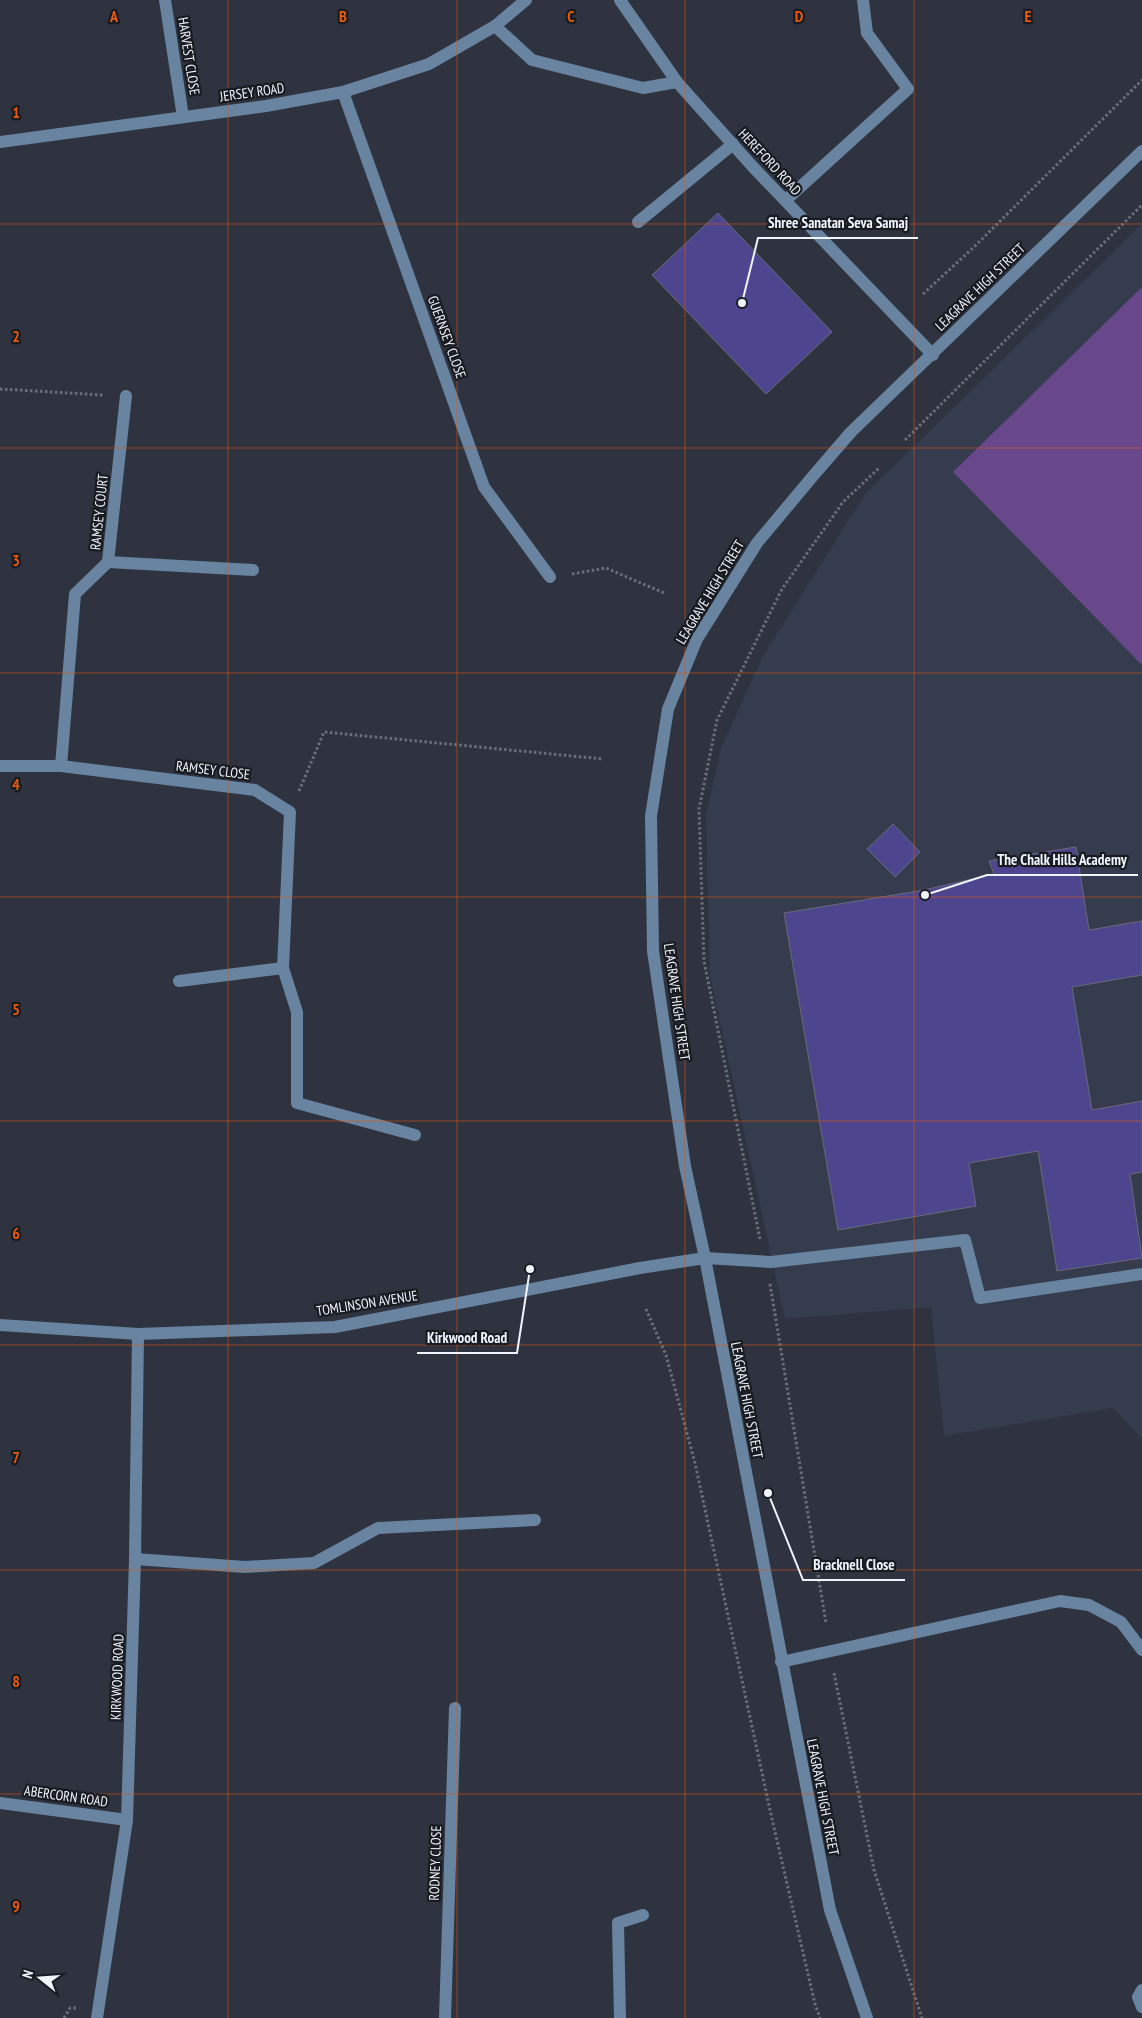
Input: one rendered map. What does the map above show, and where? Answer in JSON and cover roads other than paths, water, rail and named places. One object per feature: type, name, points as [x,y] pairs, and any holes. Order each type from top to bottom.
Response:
[{"type":"street","name":"HARVEST CLOSE","points":[[166,0],[183,117]]},
{"type":"street","name":"JERSEY ROAD","points":[[0,142],[266,106],[343,92],[429,64],[495,26],[526,0]]},
{"type":"street","name":"HEREFORD ROAD","points":[[620,0],[677,82],[932,355]]},
{"type":"street","points":[[786,200],[908,89],[867,33],[863,0]]},
{"type":"street","points":[[495,26],[532,60],[642,88],[677,82]]},
{"type":"street","name":"GUERNSEY CLOSE","points":[[343,92],[484,486],[550,577]]},
{"type":"street","points":[[638,222],[733,144]]},
{"type":"street","name":"LEAGRAVE HIGH STREET","points":[[867,2018],[830,1910],[705,1258],[685,1166],[653,951],[651,816],[668,709],[696,639],[757,543],[851,432],[1142,151]]},
{"type":"street","name":"RAMSEY COURT","points":[[61,766],[75,594],[108,562],[126,396]]},
{"type":"street","points":[[108,562],[253,570]]},
{"type":"street","name":"RAMSEY CLOSE","points":[[0,766],[61,766],[255,790],[290,812],[283,968]]},
{"type":"street","points":[[179,981],[283,968],[297,1012],[297,1103],[415,1135]]},
{"type":"street","name":"TOMLINSON AVENUE","points":[[0,1325],[138,1334],[335,1327],[640,1268],[705,1258],[771,1262],[965,1240],[980,1298],[1142,1274]]},
{"type":"street","name":"KIRKWOOD ROAD","points":[[97,2018],[127,1820],[135,1559],[138,1334]]},
{"type":"street","points":[[135,1559],[245,1567],[314,1562],[378,1528],[535,1520]]},
{"type":"street","points":[[781,1662],[1060,1601],[1089,1605],[1121,1622],[1142,1650]]},
{"type":"street","name":"RODNEY CLOSE","points":[[445,2018],[455,1708]]},
{"type":"street","name":"ABERCORN ROAD","points":[[0,1803],[127,1820]]},
{"type":"street","points":[[620,2018],[618,1923],[643,1915]]},
{"type":"street","points":[[1142,1990],[1138,1997],[1142,2007]]},
{"type":"place","name":"Shree Sanatan Seva Samaj","points":[[742,303]]},
{"type":"place","name":"The Chalk Hills Academy","points":[[925,895]]},
{"type":"place","name":"Kirkwood Road","points":[[530,1269]]},
{"type":"place","name":"Bracknell Close","points":[[768,1493]]}]
